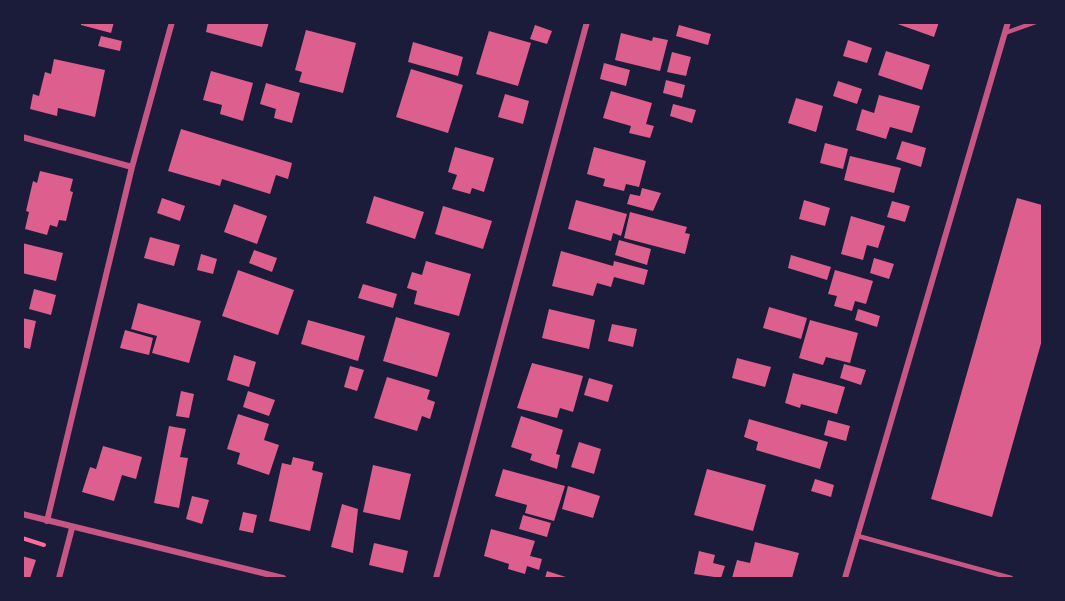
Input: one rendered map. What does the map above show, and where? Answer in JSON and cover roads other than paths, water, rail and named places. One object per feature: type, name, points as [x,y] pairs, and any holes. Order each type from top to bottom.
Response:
[{"type":"street","points":[[47,521],[132,167],[172,22]]},
{"type":"street","points":[[436,579],[587,22]]},
{"type":"street","points":[[845,579],[1008,22]]},
{"type":"street","points":[[22,137],[132,167]]},
{"type":"street","points":[[22,514],[283,579]]},
{"type":"street","points":[[59,579],[72,528]]},
{"type":"lane","points":[[1005,33],[1036,22]]},
{"type":"lane","points":[[858,536],[1011,579]]}]
